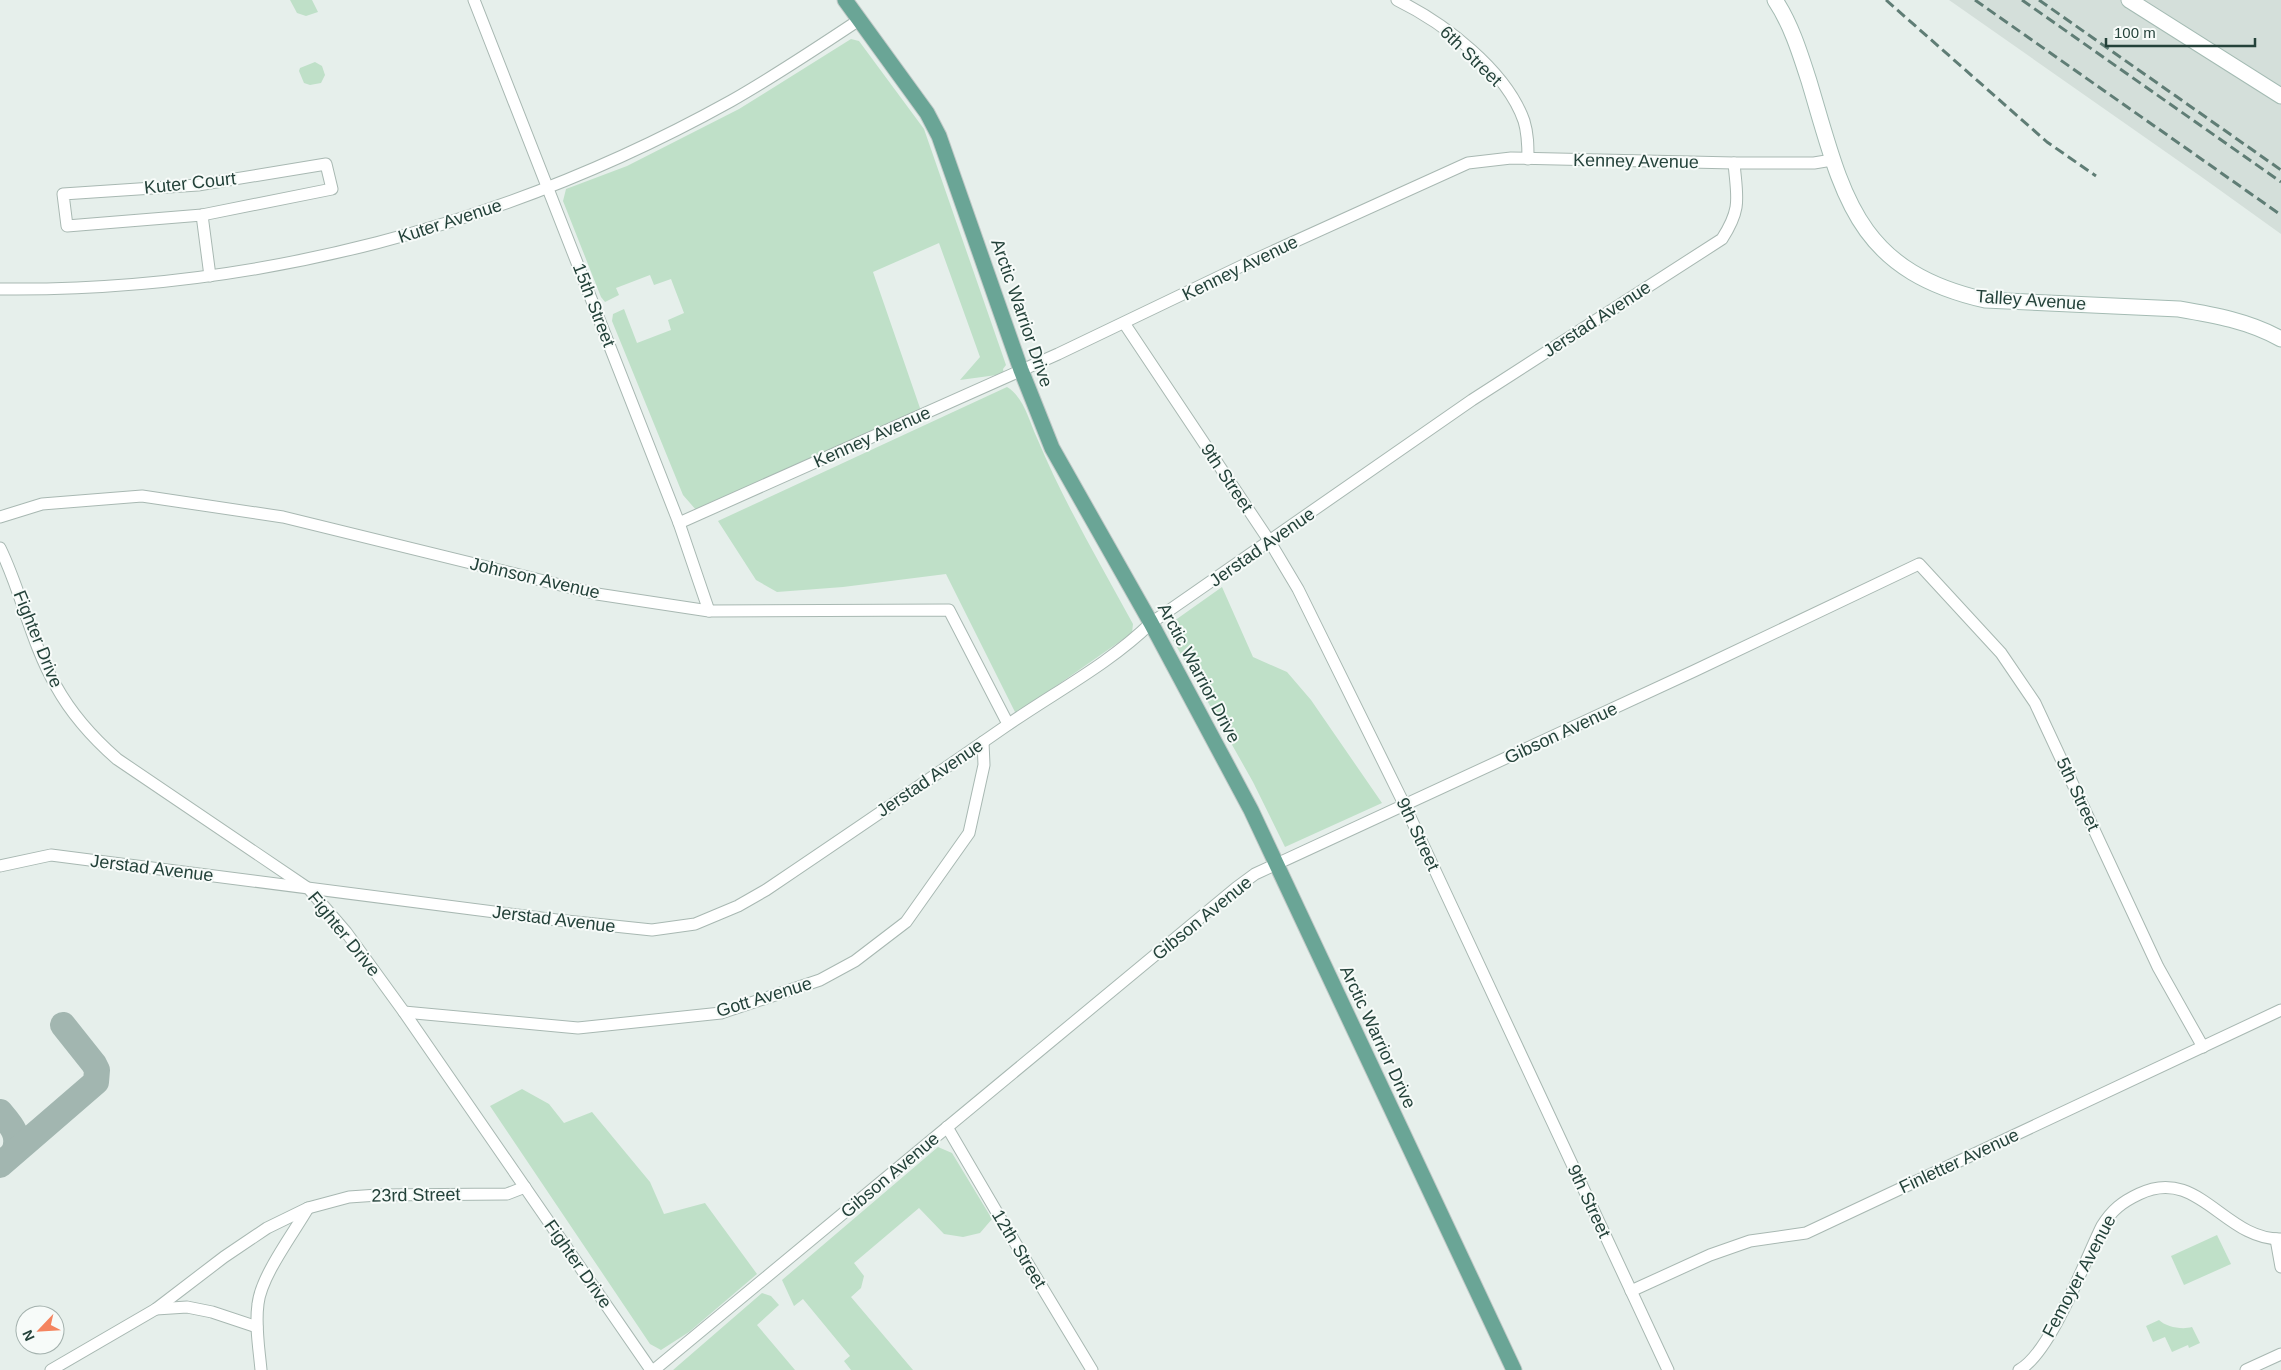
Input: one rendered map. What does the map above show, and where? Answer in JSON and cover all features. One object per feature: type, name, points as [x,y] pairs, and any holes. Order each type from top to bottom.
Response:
[{"type":"main road","name":"Arctic Warrior Drive","points":[[845,0],[927,113],[939,136],[1022,370],[1052,448],[1151,623],[1251,810],[1514,1370]]},
{"type":"street","name":"15th Street","points":[[474,0],[679,523],[709,611]]},
{"type":"street","name":"6th Street","points":[[1398,0],[1444,28],[1497,78],[1520,111],[1528,143],[1528,159]]},
{"type":"street","name":"Talley Avenue","points":[[1776,0],[1795,40],[1832,160],[1856,215],[1882,249],[1917,276],[1943,288],[1985,300],[2179,309],[2231,318],[2281,338]]},
{"type":"street","points":[[2129,0],[2281,96]]},
{"type":"street","points":[[2139,0],[2160,20]]},
{"type":"street","name":"Kuter Avenue","points":[[0,289],[89,287],[210,276],[315,258],[402,237],[469,217],[548,188],[656,140],[732,101],[859,20]]},
{"type":"street","name":"Kenney Avenue","points":[[679,523],[1022,370],[1254,260],[1468,163],[1504,159],[1734,164],[1814,163],[1832,160]]},
{"type":"street","name":"Kuter Court","points":[[326,164],[332,190],[202,215],[67,226],[63,194],[198,185],[326,164]]},
{"type":"street","name":"Jerstad Avenue","points":[[0,866],[50,855],[557,920],[652,930],[695,924],[738,906],[766,890],[1008,724],[1058,693],[1135,639],[1151,623],[1472,400],[1722,239],[1734,221],[1738,204],[1734,164]]},
{"type":"street","name":"Kuter Court","points":[[202,215],[210,276]]},
{"type":"street","name":"9th Street","points":[[1124,323],[1270,542],[1316,625],[1405,806],[1668,1370]]},
{"type":"street","name":"Johnson Avenue","points":[[0,517],[42,504],[142,496],[283,517],[597,594],[709,611],[949,610],[1008,724]]},
{"type":"street","name":"Fighter Drive","points":[[0,548],[10,568],[40,651],[56,686],[76,716],[96,740],[117,759],[309,889],[346,932],[404,1012],[653,1370]]},
{"type":"street","name":"Gibson Avenue","points":[[653,1370],[1255,874],[1277,866],[1919,564]]},
{"type":"street","name":"5th Street","points":[[1919,564],[2001,653],[2035,703],[2158,967],[2203,1047]]},
{"type":"street","name":"Gott Avenue","points":[[404,1012],[578,1028],[721,1013],[820,980],[855,961],[906,922],[969,833],[984,765],[983,742]]},
{"type":"street","name":"Finletter Avenue","points":[[1631,1291],[1710,1255],[1750,1241],[1806,1233],[2281,1010]]},
{"type":"street","name":"12th Street","points":[[947,1127],[1092,1370]]},
{"type":"street","name":"Femoyer Avenue","points":[[2024,1369],[2051,1333],[2102,1226],[2113,1210],[2148,1189],[2172,1186],[2196,1194],[2224,1217],[2257,1235],[2279,1239]]},
{"type":"street","name":"23rd Street","points":[[51,1370],[156,1309],[224,1257],[267,1228],[308,1208],[349,1197],[507,1194],[525,1187]]},
{"type":"street","points":[[261,1370],[258,1303],[264,1283],[308,1208]]},
{"type":"street","points":[[2279,1239],[2281,1267]]},
{"type":"street","name":"23rd Street","points":[[156,1309],[188,1307],[212,1312],[258,1327]]},
{"type":"street","points":[[2246,1370],[2281,1354]]},
{"type":"shaded area","points":[[1949,0],[2281,0],[2281,234],[2203,178]]},
{"type":"green space","points":[[290,0],[312,0],[318,12],[306,16],[297,13]]},
{"type":"green space","points":[[851,39],[859,41],[924,129],[1006,365],[1003,369],[1004,374],[960,380],[980,357],[939,243],[873,272],[921,411],[697,511],[683,495],[612,321],[613,314],[624,309],[637,343],[671,330],[668,320],[684,313],[671,279],[654,285],[650,275],[616,288],[619,295],[605,302],[601,297],[563,201],[566,189],[627,166],[739,109]]},
{"type":"green space","points":[[315,62],[322,66],[325,75],[321,83],[310,85],[304,83],[299,71],[300,68]]},
{"type":"green space","points":[[1007,387],[1013,391],[1022,403],[1059,486],[1133,624],[1132,633],[1016,714],[946,574],[843,587],[777,592],[756,580],[718,521]]},
{"type":"green space","points":[[1222,587],[1253,657],[1287,672],[1311,700],[1382,803],[1285,847],[1253,782],[1169,633],[1175,624],[1174,621]]},
{"type":"green space","points":[[522,1089],[549,1104],[564,1123],[592,1112],[650,1182],[664,1214],[705,1203],[757,1274],[689,1332],[661,1350],[650,1344],[490,1106]]},
{"type":"green space","points":[[938,1147],[952,1153],[992,1219],[980,1233],[963,1237],[944,1234],[919,1208],[854,1263],[864,1276],[861,1288],[851,1297],[913,1370],[851,1370],[844,1361],[850,1356],[803,1299],[794,1306],[782,1280]]},
{"type":"green space","points":[[2217,1235],[2231,1264],[2184,1285],[2171,1256]]},
{"type":"green space","points":[[762,1293],[771,1296],[779,1305],[757,1325],[795,1370],[673,1370]]},
{"type":"green space","points":[[2159,1320],[2174,1327],[2192,1327],[2200,1343],[2189,1348],[2188,1345],[2172,1352],[2165,1337],[2153,1342],[2146,1326]]},
{"type":"taxiway","points":[[0,1165],[96,1082],[97,1070],[94,1064],[63,1025]]},
{"type":"taxiway","points":[[0,1112],[16,1135],[14,1152]]},
{"type":"railway","points":[[1886,0],[2047,142],[2096,176]]},
{"type":"railway","points":[[1975,0],[2281,215]]},
{"type":"railway","points":[[2022,0],[2281,182]]},
{"type":"railway","points":[[2039,0],[2281,170]]}]
